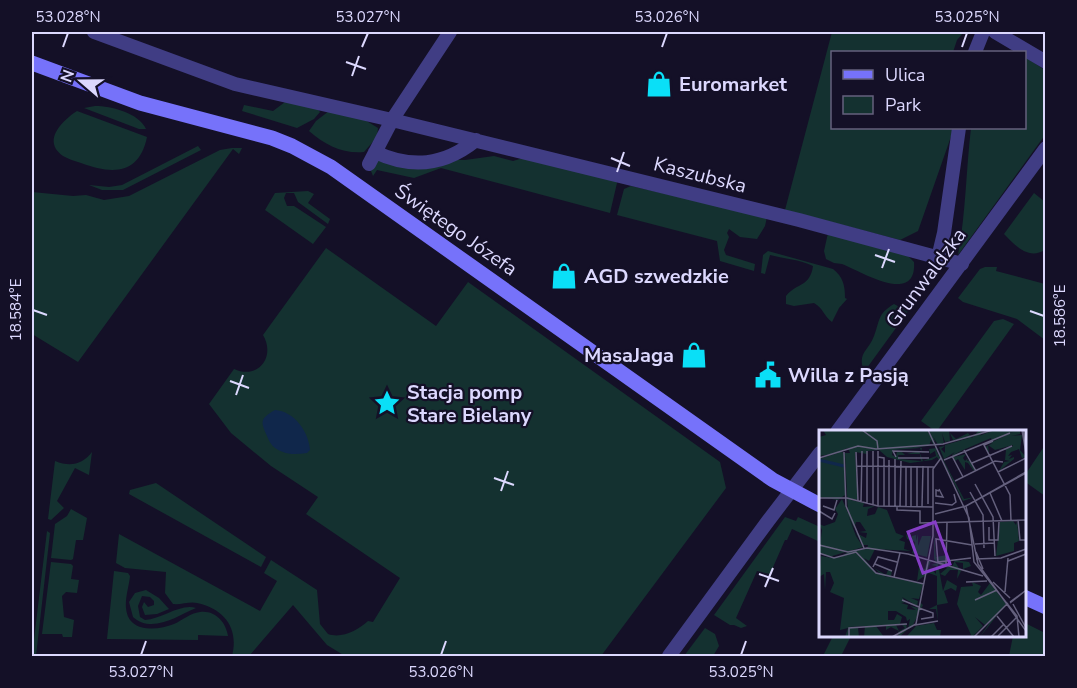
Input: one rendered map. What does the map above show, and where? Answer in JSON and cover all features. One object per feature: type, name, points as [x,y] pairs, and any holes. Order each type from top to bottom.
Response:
[{"type":"street","name":"Kaszubska","points":[[94,32],[235,84],[476,140],[799,220],[962,264]]},
{"type":"street","points":[[450,32],[392,120],[372,158],[422,163],[454,154],[467,148],[476,140]]},
{"type":"street","points":[[975,51],[983,32]]},
{"type":"street","points":[[995,32],[1046,62]]},
{"type":"street","name":"Świętego Józefa","points":[[32,63],[140,103],[254,133],[309,154],[331,167],[773,480],[819,504]]},
{"type":"street","points":[[938,258],[944,233],[959,129]]},
{"type":"street","name":"Grunwaldzka","points":[[838,430],[1046,148]]},
{"type":"street","points":[[669,657],[819,454]]},
{"type":"street","points":[[1026,598],[1046,607]]},
{"type":"green space","points":[[832,32],[964,32],[957,40],[953,51],[831,51],[831,129],[954,129],[918,231],[900,240],[785,210]]},
{"type":"green space","points":[[1026,58],[1045,70],[1045,135],[958,255],[971,129],[1026,129]]},
{"type":"green space","points":[[285,102],[317,108],[320,112],[314,119],[297,128],[242,111],[244,105],[273,111]]},
{"type":"green space","points":[[109,107],[131,115],[146,129],[139,129],[84,108]]},
{"type":"green space","points":[[77,111],[147,137],[138,159],[122,169],[113,170],[92,167],[63,156],[54,144],[56,131]]},
{"type":"green space","points":[[329,111],[365,120],[378,128],[377,137],[364,152],[349,152],[328,144],[309,131],[316,121]]},
{"type":"green space","points":[[198,146],[201,150],[123,190],[102,190],[89,185],[109,187],[122,185]]},
{"type":"green space","points":[[242,148],[239,154],[233,149],[78,362],[32,334],[32,192],[86,195],[104,200],[129,196],[220,150]]},
{"type":"green space","points":[[494,156],[513,161],[523,158],[600,176],[608,180],[616,180],[610,213],[441,168],[414,178],[377,170],[373,176],[371,171],[377,159],[465,160]]},
{"type":"green space","points":[[631,186],[767,217],[765,226],[757,239],[740,237],[729,229],[727,233],[729,237],[724,250],[726,255],[755,264],[754,271],[720,261],[717,241],[617,215],[624,189]]},
{"type":"green space","points":[[308,191],[314,194],[308,203],[330,219],[328,224],[298,202],[294,193],[286,193],[284,198],[287,206],[294,206],[326,227],[313,244],[265,210],[275,193]]},
{"type":"green space","points":[[1034,193],[1045,202],[1045,250],[1039,253],[1023,250],[1004,234]]},
{"type":"green space","points":[[828,233],[907,255],[914,262],[913,275],[907,282],[898,284],[834,263],[826,259],[824,251]]},
{"type":"green space","name":"Stacja pomp Stare Bielany","points":[[326,248],[436,326],[468,282],[720,462],[726,488],[601,656],[345,656],[327,645],[293,605],[249,656],[232,656],[233,637],[228,622],[222,615],[197,603],[173,604],[165,593],[166,572],[125,568],[116,563],[119,534],[260,611],[277,581],[264,573],[271,560],[317,590],[320,624],[328,634],[344,634],[360,628],[368,621],[373,622],[400,578],[306,514],[318,497],[271,466],[231,433],[209,404],[234,369],[243,372],[250,371],[262,364],[267,351],[263,335]]},
{"type":"green space","points":[[768,251],[833,269],[839,275],[847,299],[832,322],[814,303],[794,306],[786,304],[786,296],[809,278],[813,266],[797,260],[770,255],[765,274],[761,273],[763,255]]},
{"type":"green space","points":[[997,267],[996,271],[1045,284],[1045,340],[1017,319],[963,302],[958,298],[980,269]]},
{"type":"green space","points":[[917,299],[864,372],[862,360],[864,352],[872,341],[882,315],[894,304],[903,309],[908,308]]},
{"type":"green space","points":[[1003,319],[1014,324],[938,430],[934,430],[921,421],[994,321]]},
{"type":"green space","points":[[1045,445],[1045,496],[1026,482],[1026,474]]},
{"type":"green space","points":[[92,452],[89,475],[75,468],[57,501],[64,508],[51,520],[48,519],[55,461],[75,464],[84,460]]},
{"type":"green space","points":[[156,483],[266,557],[261,567],[129,494],[130,490]]},
{"type":"green space","points":[[71,509],[87,518],[83,540],[76,540],[73,559],[51,558],[55,524],[67,516]]},
{"type":"green space","points":[[785,517],[796,521],[798,517],[819,527],[819,542],[792,529],[770,574],[757,571],[736,618],[747,626],[741,628],[730,625],[714,615]]},
{"type":"green space","points":[[47,531],[50,533],[36,656],[32,656]]},
{"type":"green space","points":[[51,562],[71,564],[73,566],[71,579],[79,580],[77,593],[66,592],[62,596],[64,617],[74,620],[72,637],[63,637],[62,634],[42,634]]},
{"type":"green space","points":[[114,571],[128,573],[130,576],[126,608],[132,622],[138,626],[160,628],[193,614],[205,612],[219,618],[228,636],[198,635],[198,640],[107,639]]},
{"type":"green space","points":[[146,590],[159,598],[169,609],[157,614],[145,615],[142,607],[144,602],[148,607],[154,605],[154,601],[150,597],[142,596],[138,606],[140,617],[145,620],[178,609],[196,608],[156,624],[140,622],[133,617],[129,602],[135,593]]},
{"type":"green space","points":[[1026,624],[1045,633],[1045,656],[1009,656],[1013,637],[1026,637]]},
{"type":"green space","points":[[705,628],[715,634],[719,646],[713,656],[684,656]]},
{"type":"green space","points":[[832,637],[850,637],[841,656],[823,656]]},
{"type":"water","points":[[275,410],[288,414],[299,424],[309,443],[310,450],[307,453],[286,453],[271,444],[263,427],[263,421]]},
{"type":"place","name":"Euromarket","points":[[659,84]]},
{"type":"place","name":"AGD szwedzkie","points":[[564,276]]},
{"type":"place","name":"MasaJaga","points":[[694,355]]},
{"type":"place","name":"Willa z Pasją","points":[[768,375]]},
{"type":"place","name":"Stacja pomp Stare Bielany","points":[[387,403]]}]
